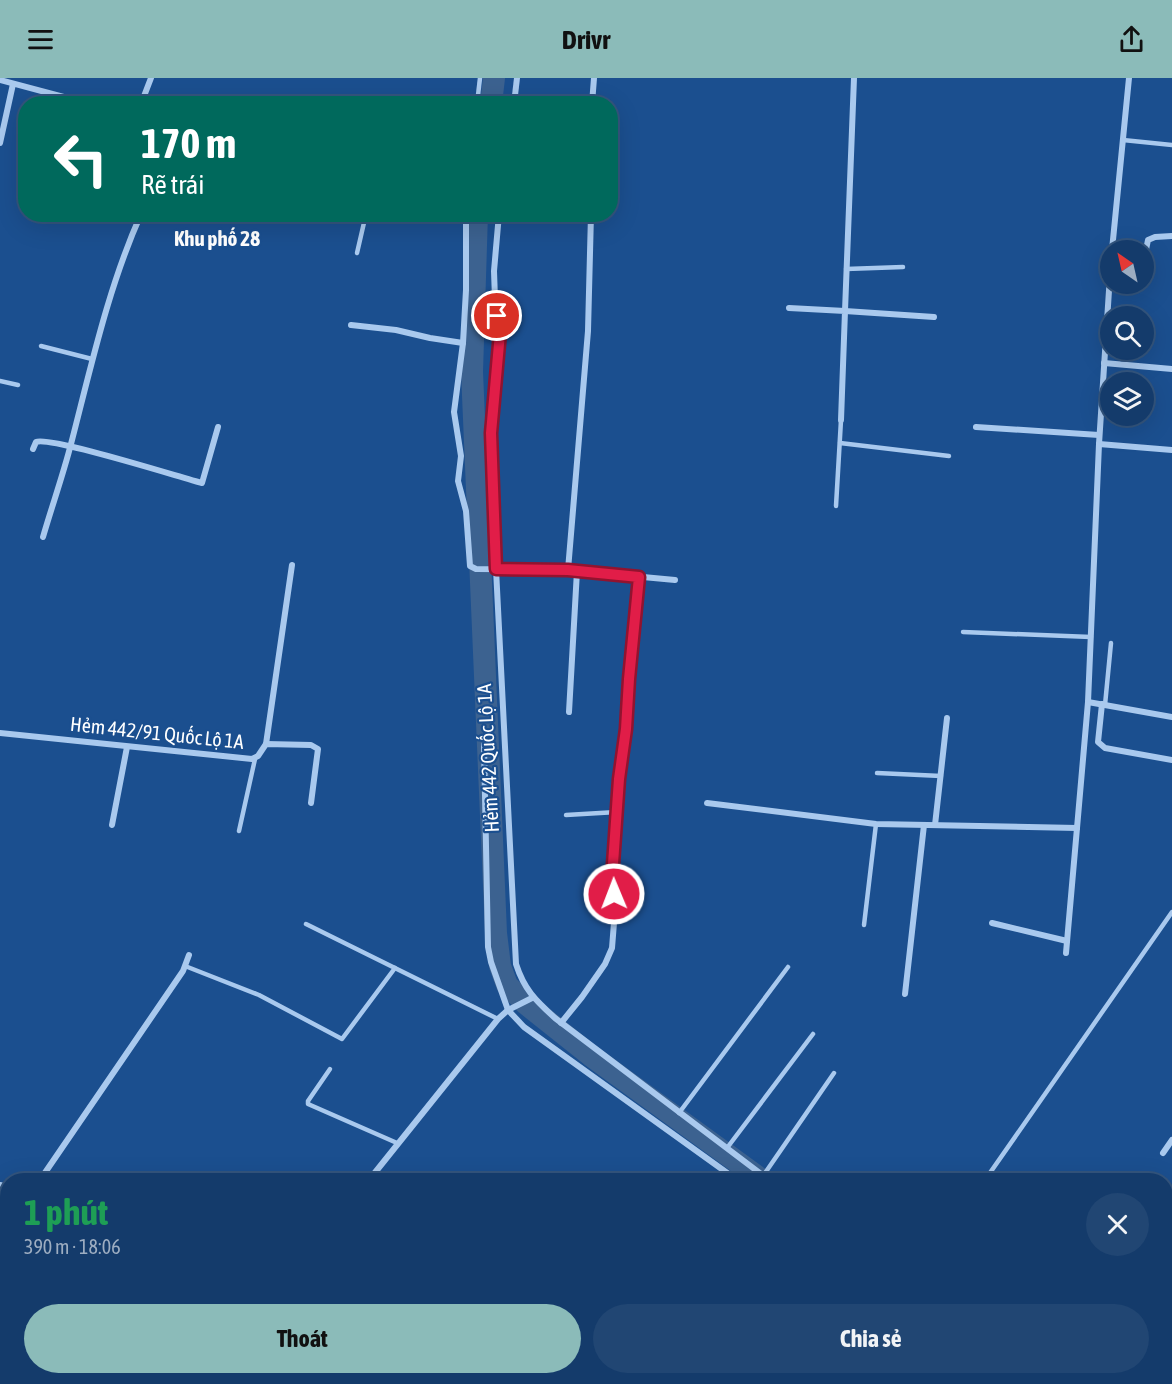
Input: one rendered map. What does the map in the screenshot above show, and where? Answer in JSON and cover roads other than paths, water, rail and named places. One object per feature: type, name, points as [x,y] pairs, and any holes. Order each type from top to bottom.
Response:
[{"type":"street","points":[[22,86],[25,78]]},
{"type":"street","points":[[144,96],[151,78]]},
{"type":"street","points":[[515,96],[517,78]]},
{"type":"street","points":[[593,96],[594,78]]},
{"type":"street","points":[[841,420],[854,78]]},
{"type":"street","points":[[1113,240],[1129,78]]},
{"type":"street","points":[[0,80],[60,96]]},
{"type":"street","points":[[0,142],[13,84]]},
{"type":"street","points":[[43,537],[123,255],[137,222]]},
{"type":"street","points":[[466,222],[463,343],[454,412],[461,456],[458,481],[466,511],[468,563],[476,569],[577,570],[675,580]]},
{"type":"street","name":"Hẻm 442 Quốc Lộ 1A","points":[[498,222],[494,271],[500,333],[491,433],[494,569],[513,946],[516,964],[527,1001],[561,1023],[759,1173]]},
{"type":"street","points":[[568,570],[588,331],[591,222]]},
{"type":"street","points":[[1148,240],[1155,237],[1172,236]]},
{"type":"street","points":[[1066,953],[1088,702],[1099,435],[1108,294]]},
{"type":"street","points":[[789,308],[934,317]]},
{"type":"street","points":[[351,325],[396,330],[463,343]]},
{"type":"street","points":[[1104,363],[1172,369]]},
{"type":"street","points":[[33,448],[36,442],[42,439],[202,483],[218,427]]},
{"type":"street","points":[[976,427],[1099,435]]},
{"type":"street","points":[[1099,444],[1172,450]]},
{"type":"street","points":[[266,744],[292,565]]},
{"type":"street","points":[[569,712],[577,570]]},
{"type":"street","points":[[561,1023],[605,964],[612,948],[615,910],[612,878],[639,577]]},
{"type":"street","points":[[1088,702],[1172,717]]},
{"type":"street","points":[[1103,704],[1098,742],[1105,748],[1172,760]]},
{"type":"street","points":[[935,825],[948,718]]},
{"type":"street","name":"Hẻm 442/91 Quốc Lộ 1A","points":[[0,733],[255,759],[266,744],[311,745],[318,749],[311,803]]},
{"type":"street","points":[[484,744],[488,947],[491,963],[508,1010],[524,1027],[727,1173]]},
{"type":"street","points":[[112,825],[127,747]]},
{"type":"street","points":[[707,803],[876,824],[1077,828]]},
{"type":"street","points":[[905,994],[924,825]]},
{"type":"street","points":[[992,923],[1067,941]]},
{"type":"street","points":[[44,1173],[185,966],[189,955]]},
{"type":"street","points":[[374,1173],[498,1019],[508,1010],[527,1001]]},
{"type":"street","points":[[1163,1153],[1172,1140]]},
{"type":"lane","points":[[478,96],[480,78]]},
{"type":"lane","points":[[1123,140],[1172,145]]},
{"type":"lane","points":[[357,253],[364,222]]},
{"type":"lane","points":[[846,269],[903,267]]},
{"type":"lane","points":[[41,346],[92,359]]},
{"type":"lane","points":[[0,381],[18,385]]},
{"type":"lane","points":[[836,506],[841,420]]},
{"type":"lane","points":[[840,443],[949,456]]},
{"type":"lane","points":[[963,632],[1091,637]]},
{"type":"lane","points":[[1103,704],[1111,643]]},
{"type":"lane","points":[[238,831],[255,759]]},
{"type":"lane","points":[[878,773],[941,776]]},
{"type":"lane","points":[[566,815],[617,812]]},
{"type":"lane","points":[[864,925],[876,824]]},
{"type":"lane","points":[[990,1173],[1172,912]]},
{"type":"lane","points":[[306,924],[498,1019]]},
{"type":"lane","points":[[185,966],[259,995],[342,1039],[395,968]]},
{"type":"lane","points":[[680,1113],[788,968]]},
{"type":"lane","points":[[727,1149],[813,1034]]},
{"type":"lane","points":[[330,1069],[308,1104],[397,1143]]},
{"type":"lane","points":[[769,1173],[834,1073]]},
{"type":"waterway","points":[[492,96],[494,78]]},
{"type":"waterway","points":[[477,222],[472,372],[496,933],[500,966],[507,985],[526,1004],[590,1055],[752,1173]]},
{"type":"district","name":"Khu phố 28","points":[[217,239]]}]
